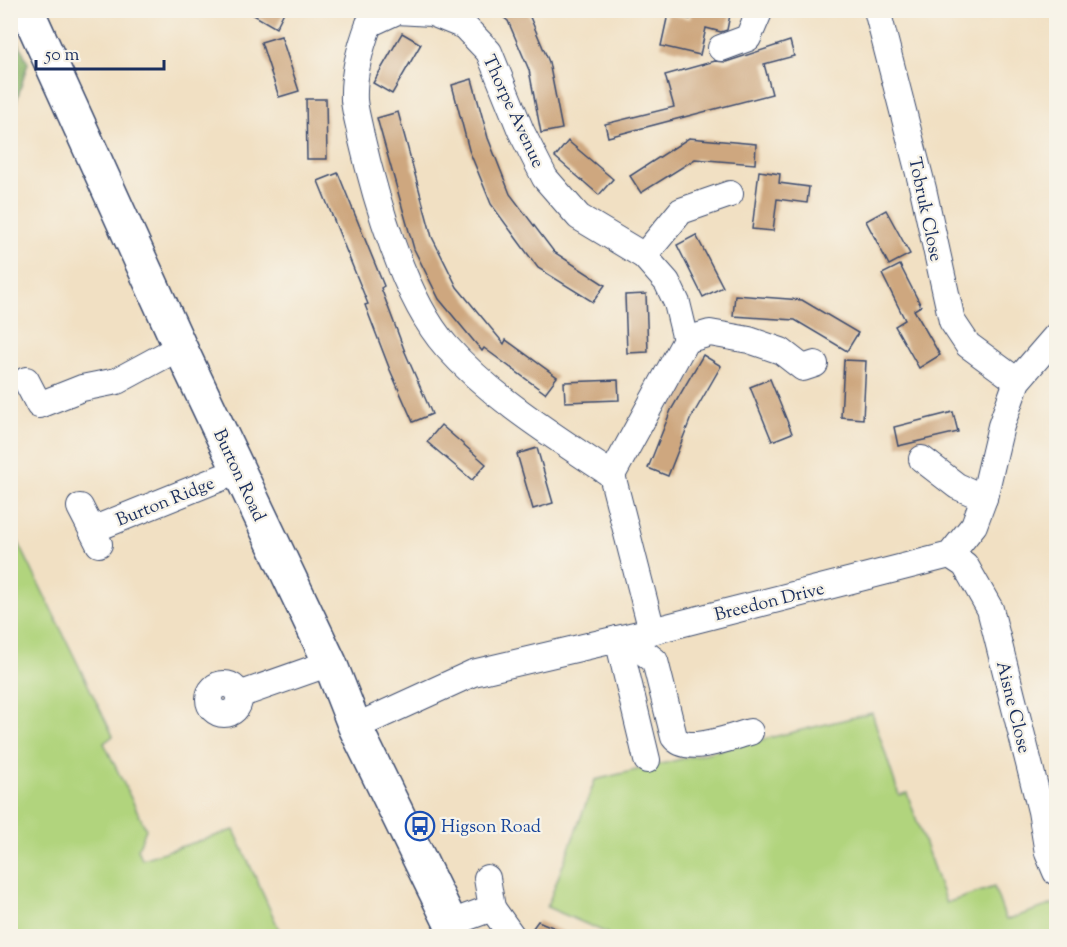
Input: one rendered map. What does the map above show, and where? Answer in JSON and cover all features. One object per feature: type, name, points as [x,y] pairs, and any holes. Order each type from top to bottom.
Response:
[{"type":"main road","name":"Burton Road","points":[[27,10],[180,347],[330,663],[355,727],[454,930]]},
{"type":"street","points":[[721,48],[748,38],[760,10]]},
{"type":"street","name":"Tobruk Close","points":[[877,10],[923,189],[952,321],[968,345],[1017,381]]},
{"type":"street","name":"Thorpe Avenue","points":[[362,17],[397,11],[432,13],[464,26],[489,52],[521,131],[545,178],[579,217],[644,256],[667,282],[677,303],[686,340]]},
{"type":"street","points":[[362,17],[354,101],[370,177],[398,256],[419,304],[445,345],[494,393],[612,475],[652,631]]},
{"type":"street","points":[[644,256],[681,211],[730,194]]},
{"type":"street","points":[[612,475],[686,340],[710,333],[749,340],[781,351],[803,368],[815,364]]},
{"type":"street","points":[[950,555],[974,525],[984,498],[1001,426],[1017,381],[1056,336]]},
{"type":"street","points":[[26,380],[39,405],[82,388],[117,381],[180,347]]},
{"type":"street","points":[[922,459],[957,486],[984,498]]},
{"type":"street","name":"Burton Ridge","points":[[80,507],[96,537],[238,471]]},
{"type":"street","name":"Breedon Drive","points":[[355,727],[473,673],[652,631],[950,555]]},
{"type":"street","name":"Aisne Close","points":[[950,555],[965,565],[979,585],[990,609],[1049,809],[1048,853],[1056,872]]},
{"type":"street","points":[[618,639],[637,647],[654,661],[659,670],[674,737],[678,743],[692,746],[750,732]]},
{"type":"street","points":[[618,639],[647,760]]},
{"type":"street","points":[[239,694],[330,663]]},
{"type":"street","points":[[487,878],[492,908],[512,936]]},
{"type":"street","points":[[454,930],[492,908]]},
{"type":"green space","points":[[10,23],[28,63],[11,119],[10,119]]},
{"type":"green space","points":[[11,527],[113,736],[104,743],[146,829],[138,849],[142,859],[234,830],[282,936],[11,936]]},
{"type":"green space","points":[[872,713],[899,795],[907,793],[946,903],[994,887],[1006,920],[1056,903],[1056,936],[608,936],[607,933],[547,907],[595,780]]},
{"type":"building","points":[[245,10],[285,10],[276,28]]},
{"type":"building","points":[[494,10],[527,10],[549,62],[562,129],[541,133],[529,70],[508,21]]},
{"type":"building","points":[[692,10],[731,10],[727,30],[721,32],[706,28],[700,55],[661,46],[668,14],[690,19]]},
{"type":"building","points":[[402,33],[421,44],[392,94],[373,83]]},
{"type":"building","points":[[281,36],[299,91],[279,97],[261,42]]},
{"type":"building","points":[[790,41],[794,56],[764,64],[772,94],[608,137],[605,124],[674,107],[665,75],[715,61],[726,62]]},
{"type":"building","points":[[472,79],[488,138],[510,194],[554,252],[605,285],[593,302],[538,268],[491,204],[469,150],[452,85]]},
{"type":"building","points":[[306,99],[326,99],[327,159],[307,159]]},
{"type":"building","points":[[398,112],[432,237],[457,287],[504,344],[506,340],[557,377],[545,393],[484,348],[482,351],[439,299],[414,249],[377,118]]},
{"type":"building","points":[[689,138],[756,144],[755,164],[695,159],[641,193],[630,176]]},
{"type":"building","points":[[568,141],[613,179],[599,195],[555,157]]},
{"type":"building","points":[[759,171],[780,174],[779,183],[809,187],[807,203],[777,199],[773,231],[752,229]]},
{"type":"building","points":[[338,173],[384,286],[381,288],[405,352],[432,414],[413,422],[390,370],[365,305],[368,304],[318,181]]},
{"type":"building","points":[[886,210],[910,254],[889,265],[866,221]]},
{"type":"building","points":[[696,235],[723,287],[703,297],[677,245]]},
{"type":"building","points":[[900,265],[921,306],[914,310],[940,355],[919,368],[895,326],[905,320],[882,274]]},
{"type":"building","points":[[646,294],[648,352],[627,353],[625,295]]},
{"type":"building","points":[[735,295],[802,300],[858,333],[847,351],[795,320],[733,316]]},
{"type":"building","points":[[703,355],[721,366],[690,420],[668,476],[648,468],[671,410]]},
{"type":"building","points":[[844,360],[866,361],[863,419],[841,417]]},
{"type":"building","points":[[770,379],[792,433],[772,441],[750,387]]},
{"type":"building","points":[[618,380],[619,400],[565,402],[564,382]]},
{"type":"building","points":[[953,412],[958,432],[898,446],[894,427]]},
{"type":"building","points":[[441,425],[486,464],[472,480],[427,442]]},
{"type":"building","points":[[537,448],[553,503],[533,509],[517,454]]},
{"type":"building","points":[[538,921],[574,936],[527,936]]},
{"type":"place","name":"Higson Road","points":[[420,826]]}]
